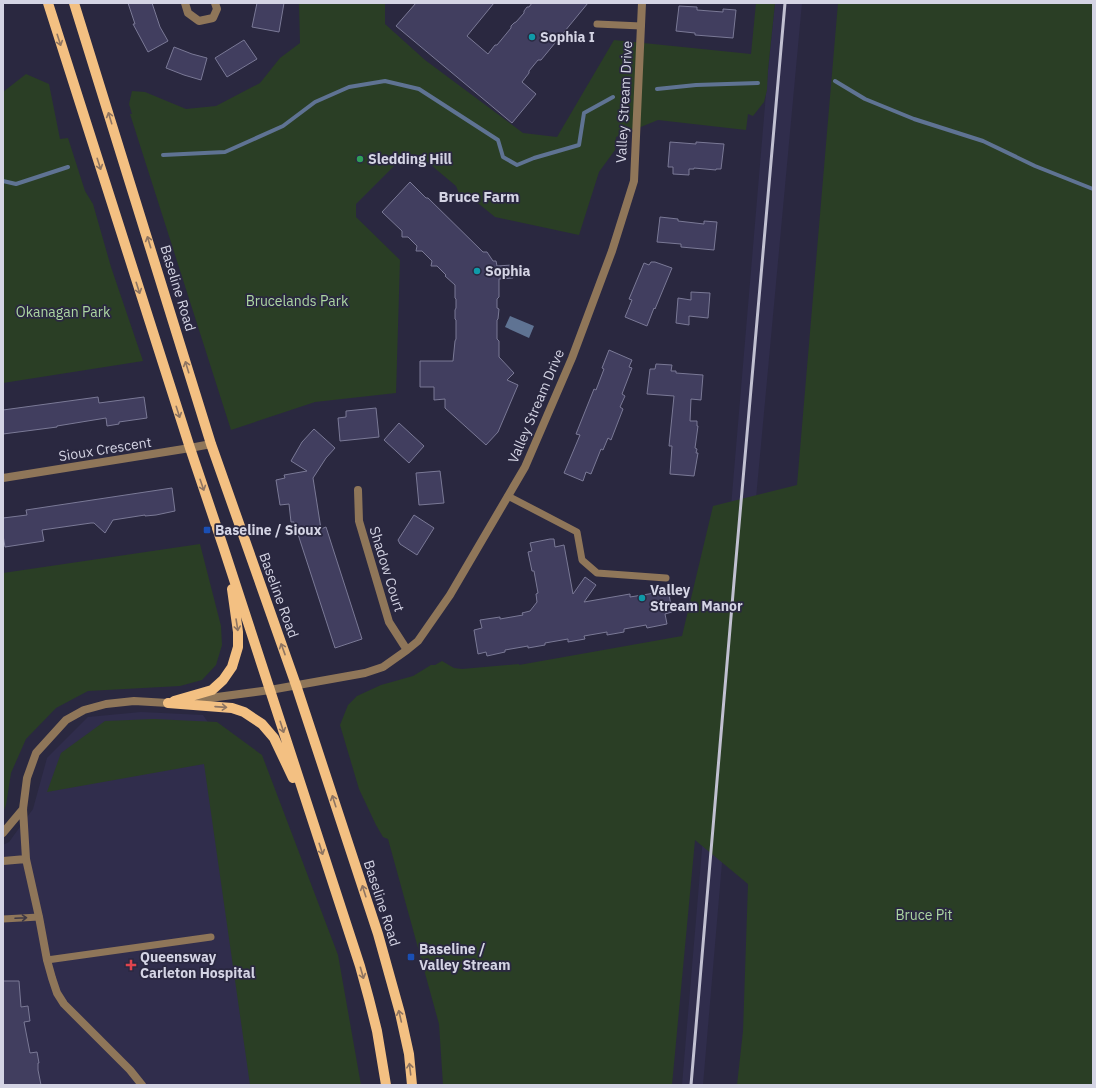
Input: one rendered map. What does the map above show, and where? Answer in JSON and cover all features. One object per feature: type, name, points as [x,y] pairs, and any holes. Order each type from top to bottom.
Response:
[{"type":"main road","points":[[48,3],[190,448],[360,966],[377,1031],[386,1085]]},
{"type":"main road","name":"Baseline Road","points":[[74,3],[211,444],[296,685],[375,926],[390,976],[408,1054],[412,1085]]},
{"type":"main road","points":[[168,703],[212,690],[232,667],[238,647],[238,632],[227,559]]},
{"type":"main road","points":[[168,703],[232,708],[244,712],[262,724],[274,738],[309,812]]},
{"type":"street","points":[[185,3],[188,13],[200,21],[213,18],[217,9],[215,3]]},
{"type":"street","name":"Valley Stream Drive","points":[[142,1085],[126,1065],[64,1004],[57,992],[52,978],[26,858],[23,809],[27,778],[36,753],[66,720],[84,710],[106,704],[134,701],[168,703],[270,690],[365,673],[383,667],[418,641],[450,595],[525,467],[572,358],[612,251],[634,181],[642,3]]},
{"type":"street","name":"Sioux Crescent","points":[[3,478],[211,444]]},
{"type":"street","name":"Shadow Court","points":[[358,490],[359,521],[390,622],[407,650]]},
{"type":"street","points":[[3,833],[23,809]]},
{"type":"street","points":[[3,861],[26,858]]},
{"type":"lane","points":[[597,24],[641,26]]},
{"type":"lane","points":[[508,496],[577,532],[582,560],[597,573],[666,578]]},
{"type":"lane","points":[[3,918],[39,917]]},
{"type":"lane","points":[[47,960],[211,937]]},
{"type":"shaded area","points":[[775,3],[802,3],[723,851],[703,1085],[682,1085],[768,70]]},
{"type":"shaded area","name":"Queensway Carleton Hospital","points":[[141,712],[203,715],[228,751],[277,1085],[3,1085],[3,845],[9,842],[33,809],[47,758],[88,717]]},
{"type":"green space","name":"Brucelands Park","points":[[299,3],[385,3],[385,24],[425,60],[523,133],[557,137],[614,40],[751,54],[756,3],[775,3],[767,90],[764,102],[753,116],[748,114],[746,130],[658,120],[616,137],[615,150],[599,172],[579,235],[495,217],[479,204],[460,196],[456,186],[419,155],[405,155],[356,204],[356,217],[400,260],[396,393],[315,402],[231,430],[130,114],[132,114],[129,104],[132,91],[145,92],[186,109],[216,106],[260,83],[280,58],[300,43]]},
{"type":"green space","name":"Bruce Pit","points":[[838,3],[1093,3],[1093,1085],[737,1085],[743,1031],[748,884],[695,840],[672,1085],[443,1085],[439,1024],[388,839],[383,837],[376,825],[359,789],[340,725],[348,705],[357,696],[381,685],[413,676],[431,665],[435,665],[442,661],[454,668],[462,669],[519,665],[682,636],[713,506],[797,485]]},
{"type":"green space","name":"Okanagan Park","points":[[26,74],[49,84],[60,139],[68,138],[85,191],[93,204],[111,267],[143,361],[3,383],[3,92]]},
{"type":"green space","points":[[200,544],[221,626],[222,645],[216,665],[202,680],[180,686],[88,691],[56,708],[26,739],[11,773],[6,805],[3,812],[3,573]]},
{"type":"green space","points":[[154,719],[217,722],[262,755],[338,955],[361,1085],[250,1085],[204,764],[47,792],[61,753],[105,721]]},
{"type":"water","points":[[510,316],[534,326],[529,338],[505,327]]},
{"type":"building","points":[[128,3],[152,3],[160,27],[168,41],[148,52],[133,24],[135,24]]},
{"type":"building","points":[[257,3],[284,3],[279,32],[252,27]]},
{"type":"building","points":[[416,3],[494,3],[467,36],[488,54],[532,3],[588,3],[541,60],[538,60],[522,82],[536,94],[512,123],[396,26]]},
{"type":"building","points":[[679,6],[697,7],[697,10],[723,12],[723,9],[736,10],[733,38],[695,35],[695,33],[676,31]]},
{"type":"building","points":[[244,40],[257,59],[227,77],[215,58]]},
{"type":"building","points":[[174,47],[207,58],[201,80],[166,68]]},
{"type":"building","points":[[670,142],[724,144],[721,169],[694,168],[689,169],[689,175],[673,174],[673,167],[668,167]]},
{"type":"building","points":[[410,182],[483,252],[487,252],[493,261],[496,261],[497,266],[512,265],[513,278],[499,279],[499,297],[497,299],[497,308],[499,309],[497,320],[497,339],[499,341],[499,357],[514,373],[507,380],[518,385],[498,432],[486,445],[445,408],[445,399],[434,400],[434,387],[420,387],[420,361],[453,361],[456,339],[456,299],[455,285],[437,266],[431,266],[432,261],[422,251],[416,251],[417,246],[408,237],[402,237],[402,231],[382,212]]},
{"type":"building","points":[[660,217],[704,224],[704,221],[717,222],[714,250],[681,247],[681,244],[657,242]]},
{"type":"building","points":[[651,262],[672,268],[647,326],[625,317],[632,300],[629,299],[644,263],[649,265]]},
{"type":"building","points":[[691,292],[710,293],[708,318],[689,316],[689,325],[676,323],[678,298],[691,300]]},
{"type":"building","points":[[609,350],[632,360],[629,367],[632,368],[622,394],[625,396],[620,407],[623,409],[611,440],[608,438],[603,450],[601,449],[591,474],[586,472],[583,481],[564,473],[580,435],[576,434],[594,389],[596,390]]},
{"type":"building","points":[[656,364],[672,365],[671,371],[676,371],[676,373],[703,375],[701,400],[691,399],[690,421],[697,421],[698,426],[695,448],[697,449],[696,453],[698,453],[694,476],[670,474],[672,446],[669,446],[674,396],[647,394],[650,369],[655,369]]},
{"type":"building","points":[[98,397],[99,403],[144,397],[147,418],[119,422],[119,424],[107,426],[106,418],[57,427],[3,434],[3,410]]},
{"type":"building","points":[[376,408],[379,437],[340,441],[338,418],[346,417],[346,411]]},
{"type":"building","points":[[399,423],[424,446],[409,463],[384,440]]},
{"type":"building","points":[[314,429],[335,448],[326,458],[313,478],[321,529],[326,527],[362,639],[335,648],[294,522],[291,522],[289,504],[280,505],[276,480],[285,478],[284,475],[307,471],[291,461],[302,442]]},
{"type":"building","points":[[440,471],[444,503],[419,505],[416,473]]},
{"type":"building","points":[[172,488],[175,511],[156,515],[145,515],[113,520],[105,533],[94,523],[42,530],[44,541],[5,547],[3,518],[27,515],[26,510]]},
{"type":"building","points":[[414,515],[434,528],[417,555],[400,544],[398,540]]},
{"type":"building","name":"Valley Stream Manor","points":[[554,539],[555,547],[564,545],[573,594],[585,577],[596,585],[584,602],[630,594],[630,597],[661,592],[661,595],[669,594],[672,612],[665,614],[667,624],[647,628],[646,625],[624,629],[624,632],[607,635],[607,632],[584,636],[585,639],[568,642],[568,639],[528,648],[528,646],[505,650],[505,652],[487,656],[486,652],[478,654],[474,630],[482,628],[480,620],[500,617],[500,619],[523,615],[522,613],[530,611],[537,602],[536,594],[538,593],[534,571],[532,571],[528,552],[532,551],[530,543]]},
{"type":"building","points":[[3,981],[19,981],[21,1007],[28,1006],[30,1021],[24,1022],[30,1053],[37,1052],[41,1085],[3,1085]]},
{"type":"waterway","points":[[163,155],[225,152],[283,126],[315,102],[349,87],[385,81],[419,89],[498,140],[503,157],[517,165],[534,158],[579,145],[584,113],[613,97]]},
{"type":"waterway","points":[[835,81],[865,99],[914,119],[983,141],[1035,166],[1093,189]]},
{"type":"waterway","points":[[657,89],[696,85],[758,83]]},
{"type":"waterway","points":[[3,181],[16,184],[68,167]]},
{"type":"railway","points":[[691,1085],[785,3]]},
{"type":"place","name":"Sophia I","points":[[532,37]]},
{"type":"place","name":"Sledding Hill","points":[[360,159]]},
{"type":"place","name":"Sophia","points":[[477,271]]},
{"type":"place","name":"Baseline / Sioux","points":[[207,530]]},
{"type":"place","name":"Valley Stream Manor","points":[[642,598]]},
{"type":"place","name":"Baseline / Valley Stream","points":[[411,957]]},
{"type":"place","name":"Queensway Carleton Hospital","points":[[131,965]]},
{"type":"district","name":"Bruce Farm","points":[[479,197]]}]
